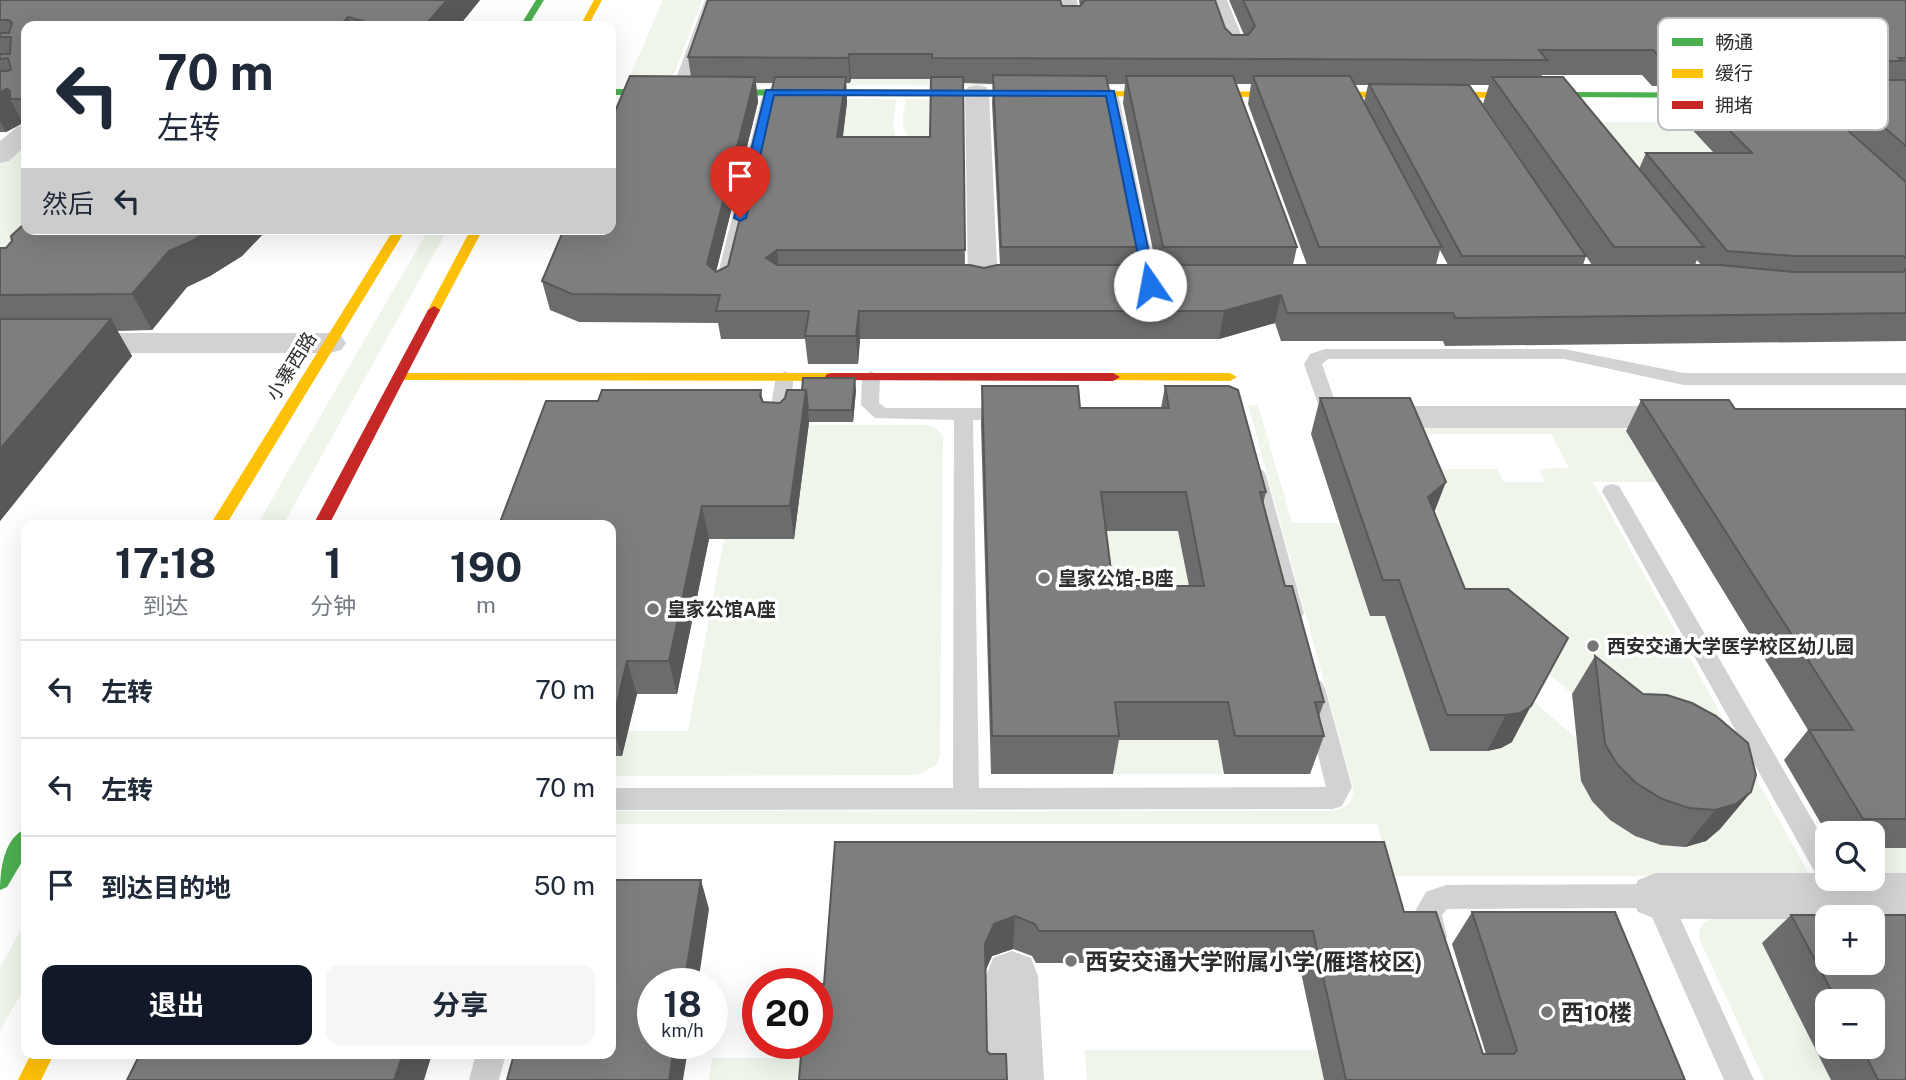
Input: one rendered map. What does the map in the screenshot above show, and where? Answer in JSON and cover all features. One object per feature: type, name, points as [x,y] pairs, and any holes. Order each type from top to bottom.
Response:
[{"type":"street","points":[[527,21],[540,0]]},
{"type":"street","points":[[587,21],[598,0]]},
{"type":"street","points":[[1066,0],[1070,23]]},
{"type":"street","points":[[1216,0],[1236,52]]},
{"type":"street","points":[[616,92],[1111,93],[1236,100],[1466,94],[1658,95]]},
{"type":"street","points":[[977,92],[983,285]]},
{"type":"street","points":[[1888,96],[1906,96]]},
{"type":"street","points":[[0,155],[21,136]]},
{"type":"street","name":"小寨西路","points":[[221,520],[396,235]]},
{"type":"street","points":[[324,520],[474,235]]},
{"type":"street","points":[[0,342],[330,342]]},
{"type":"street","points":[[399,377],[1230,377]]},
{"type":"street","points":[[1327,404],[1335,413],[1352,417],[1712,417]]},
{"type":"street","points":[[0,881],[21,846]]},
{"type":"street","points":[[1656,896],[1815,883]]},
{"type":"street","points":[[1880,891],[1906,896]]},
{"type":"street","points":[[1012,976],[1016,1080]]},
{"type":"street","points":[[29,1080],[40,1059]]},
{"type":"lane","points":[[678,92],[711,0]]},
{"type":"lane","points":[[725,279],[770,92]]},
{"type":"lane","points":[[1111,93],[1150,285]]},
{"type":"lane","points":[[1466,94],[1481,116]]},
{"type":"lane","points":[[1556,94],[1572,115]]},
{"type":"lane","points":[[1327,404],[1313,364],[1316,358],[1325,354],[1564,354],[1684,379],[1906,379]]},
{"type":"lane","points":[[777,429],[785,377]]},
{"type":"lane","points":[[871,377],[870,405],[878,412],[1030,414]]},
{"type":"lane","points":[[963,414],[966,799]]},
{"type":"lane","points":[[1251,455],[1296,628]]},
{"type":"lane","points":[[1612,491],[1815,850]]},
{"type":"lane","points":[[616,799],[1333,798],[1339,787],[1307,667]]},
{"type":"lane","points":[[1441,963],[1428,913],[1436,901],[1446,897],[1656,896],[1739,1080]]},
{"type":"lane","points":[[484,1080],[490,1059]]},
{"type":"shaded area","points":[[663,0],[702,0],[672,79],[1023,73],[1160,86],[626,85]]},
{"type":"shaded area","points":[[808,99],[896,99],[893,125],[897,141],[857,163]]},
{"type":"shaded area","points":[[906,99],[946,99],[930,156],[914,144],[906,133],[903,119]]},
{"type":"shaded area","points":[[1589,122],[1658,122],[1658,130],[1757,130],[1739,180],[1636,180]]},
{"type":"shaded area","points":[[21,145],[22,235],[0,264],[0,164]]},
{"type":"shaded area","points":[[426,235],[445,235],[286,520],[260,520]]},
{"type":"shaded area","points":[[1248,405],[1258,405],[1292,523],[1366,523],[1370,616],[1385,616],[1430,751],[1480,654],[1586,747],[1592,801],[1610,820],[1635,836],[1618,732],[1490,625],[1449,625],[1382,469],[1497,469],[1504,482],[1545,482],[1539,469],[1569,468],[1551,434],[1337,434],[1335,428],[1624,428],[1686,529],[1657,482],[1593,482],[1810,876],[1392,876],[1377,824],[616,824],[616,811],[1331,811],[1345,807],[1352,797],[1353,787]]},
{"type":"shaded area","points":[[809,425],[926,425],[935,428],[943,436],[940,756],[936,765],[917,775],[616,776],[616,756],[622,756],[628,731],[688,731],[724,539]]},
{"type":"shaded area","points":[[1175,512],[1289,625],[1108,625],[1096,531]]},
{"type":"shaded area","points":[[1109,740],[1218,740],[1224,774],[1113,774]]},
{"type":"shaded area","points":[[1885,848],[1906,848],[1906,876],[1885,876]]},
{"type":"shaded area","points":[[1815,917],[1815,943],[1763,944],[1815,1048],[1815,1059],[1820,1059],[1831,1080],[1764,1080],[1700,940],[1699,930],[1704,922],[1713,918]]},
{"type":"shaded area","points":[[1885,917],[1906,918],[1906,943],[1885,943]]},
{"type":"shaded area","points":[[21,930],[21,993],[0,1031],[0,967]]},
{"type":"shaded area","points":[[1085,1050],[1317,1050],[1324,1080],[1087,1080]]},
{"type":"shaded area","points":[[712,1059],[810,1059],[808,1080],[709,1080]]},
{"type":"building","points":[[0,0],[447,0],[429,21],[362,21],[348,17],[344,21],[21,21],[21,99],[10,99],[10,91],[7,89],[0,92],[0,71],[11,69],[8,58],[0,59],[0,54],[10,54],[11,37],[0,37],[0,33],[9,33],[12,23],[9,20],[0,20]]},
{"type":"building","points":[[708,0],[1060,0],[1062,6],[1080,6],[1085,0],[1215,0],[1225,28],[1232,35],[1248,35],[1255,26],[1243,0],[1906,0],[1906,58],[1899,58],[1903,61],[1888,61],[1888,18],[1658,18],[1658,56],[1653,50],[1539,50],[1547,60],[932,58],[932,54],[849,54],[848,58],[688,57]]},
{"type":"building","points":[[993,75],[1106,76],[1142,247],[1001,247]]},
{"type":"building","points":[[630,76],[755,77],[707,264],[716,272],[728,266],[775,77],[846,77],[837,137],[930,137],[931,77],[963,77],[965,250],[777,250],[766,258],[777,265],[970,265],[984,268],[997,265],[1720,265],[1794,272],[1903,272],[1906,269],[1906,313],[1455,318],[1453,313],[1287,313],[1281,295],[1224,311],[859,311],[856,336],[805,336],[809,311],[716,311],[720,295],[572,294],[542,281],[561,235],[616,235],[616,109]]},
{"type":"building","points":[[1126,76],[1233,76],[1297,247],[1163,247]]},
{"type":"building","points":[[1253,76],[1350,76],[1442,247],[1319,247]]},
{"type":"building","points":[[1492,77],[1563,77],[1704,247],[1614,247]]},
{"type":"building","points":[[1888,80],[1906,80],[1906,146],[1887,130]]},
{"type":"building","points":[[1369,84],[1469,85],[1586,256],[1462,256]]},
{"type":"building","points":[[1729,130],[1847,130],[1906,182],[1906,258],[1794,256],[1727,251],[1646,153],[1752,153]]},
{"type":"building","points":[[21,227],[21,235],[202,235],[169,251],[132,294],[0,295],[0,248],[6,248],[12,241],[11,236]]},
{"type":"building","points":[[0,319],[111,319],[0,449]]},
{"type":"building","points":[[803,378],[855,378],[852,410],[808,410],[806,390],[802,390]]},
{"type":"building","name":"皇家公馆-B座","points":[[982,386],[1078,386],[1080,408],[1169,408],[1165,386],[1229,386],[1238,390],[1266,492],[1260,492],[1285,586],[1292,586],[1324,702],[1315,702],[1324,736],[1235,736],[1228,702],[1115,702],[1119,736],[992,736]],"holes":[[[1101,492],[1186,492],[1204,586],[1113,586]]]},
{"type":"building","name":"皇家公馆A座","points":[[602,390],[761,390],[763,402],[780,403],[787,390],[806,390],[790,506],[702,506],[669,661],[627,661],[616,707],[616,520],[501,520],[546,401],[598,401]]},
{"type":"building","points":[[1320,398],[1410,398],[1446,482],[1428,497],[1465,589],[1508,589],[1568,638],[1531,706],[1520,713],[1506,715],[1447,715],[1399,580],[1383,580]]},
{"type":"building","points":[[1641,400],[1729,400],[1735,409],[1906,409],[1906,819],[1863,819],[1809,730],[1853,730]]},
{"type":"building","points":[[1595,656],[1643,694],[1667,695],[1692,703],[1716,716],[1748,743],[1756,775],[1751,792],[1736,804],[1715,810],[1689,808],[1662,799],[1636,783],[1617,764],[1605,744]]},
{"type":"building","points":[[835,842],[1384,842],[1404,912],[1436,912],[1483,1054],[1514,1054],[1517,1050],[1472,912],[1615,912],[1685,1080],[1346,1080],[1313,931],[1039,931],[1035,924],[1015,916],[994,924],[985,944],[987,1051],[990,1054],[1006,1054],[1007,1080],[799,1080],[801,1059],[833,1059],[833,968],[825,968]]},
{"type":"building","points":[[616,880],[701,880],[687,968],[637,968],[637,1059],[672,1059],[669,1080],[507,1080],[513,1059],[616,1059]]},
{"type":"building","points":[[1791,915],[1815,915],[1815,960]]},
{"type":"building","points":[[1885,915],[1906,915],[1906,1080],[1878,1080],[1868,1059],[1885,1059],[1885,989],[1831,989],[1823,975],[1885,975]]},
{"type":"building","points":[[138,1059],[401,1059],[394,1080],[127,1080]]},
{"type":"traffic: fast","points":[[527,21],[540,0]]},
{"type":"traffic: fast","points":[[616,92],[988,93]]},
{"type":"traffic: fast","points":[[1558,95],[1658,95]]},
{"type":"traffic: fast","points":[[1888,96],[1906,96]]},
{"type":"traffic: fast","points":[[0,881],[21,846]]},
{"type":"traffic: slow","points":[[587,21],[598,0]]},
{"type":"traffic: slow","points":[[988,93],[1558,95]]},
{"type":"traffic: slow","points":[[221,520],[396,235]]},
{"type":"traffic: slow","points":[[434,310],[474,235]]},
{"type":"traffic: slow","points":[[399,377],[832,377]]},
{"type":"traffic: slow","points":[[1113,377],[1230,377]]},
{"type":"traffic: slow","points":[[29,1080],[40,1059]]},
{"type":"traffic: jam","points":[[324,520],[434,310]]},
{"type":"traffic: jam","points":[[832,377],[1113,377]]},
{"type":"place","name":"皇家公馆-B座","points":[[1044,578]]},
{"type":"place","name":"皇家公馆A座","points":[[653,609]]},
{"type":"place","name":"西安交通大学医学校区幼儿园","points":[[1593,646]]},
{"type":"place","name":"西安交通大学附属小学(雁塔校区)","points":[[1071,961]]},
{"type":"place","name":"西10楼","points":[[1547,1012]]},
{"type":"route","points":[[740,218],[770,92],[1111,93],[1150,285]]}]
